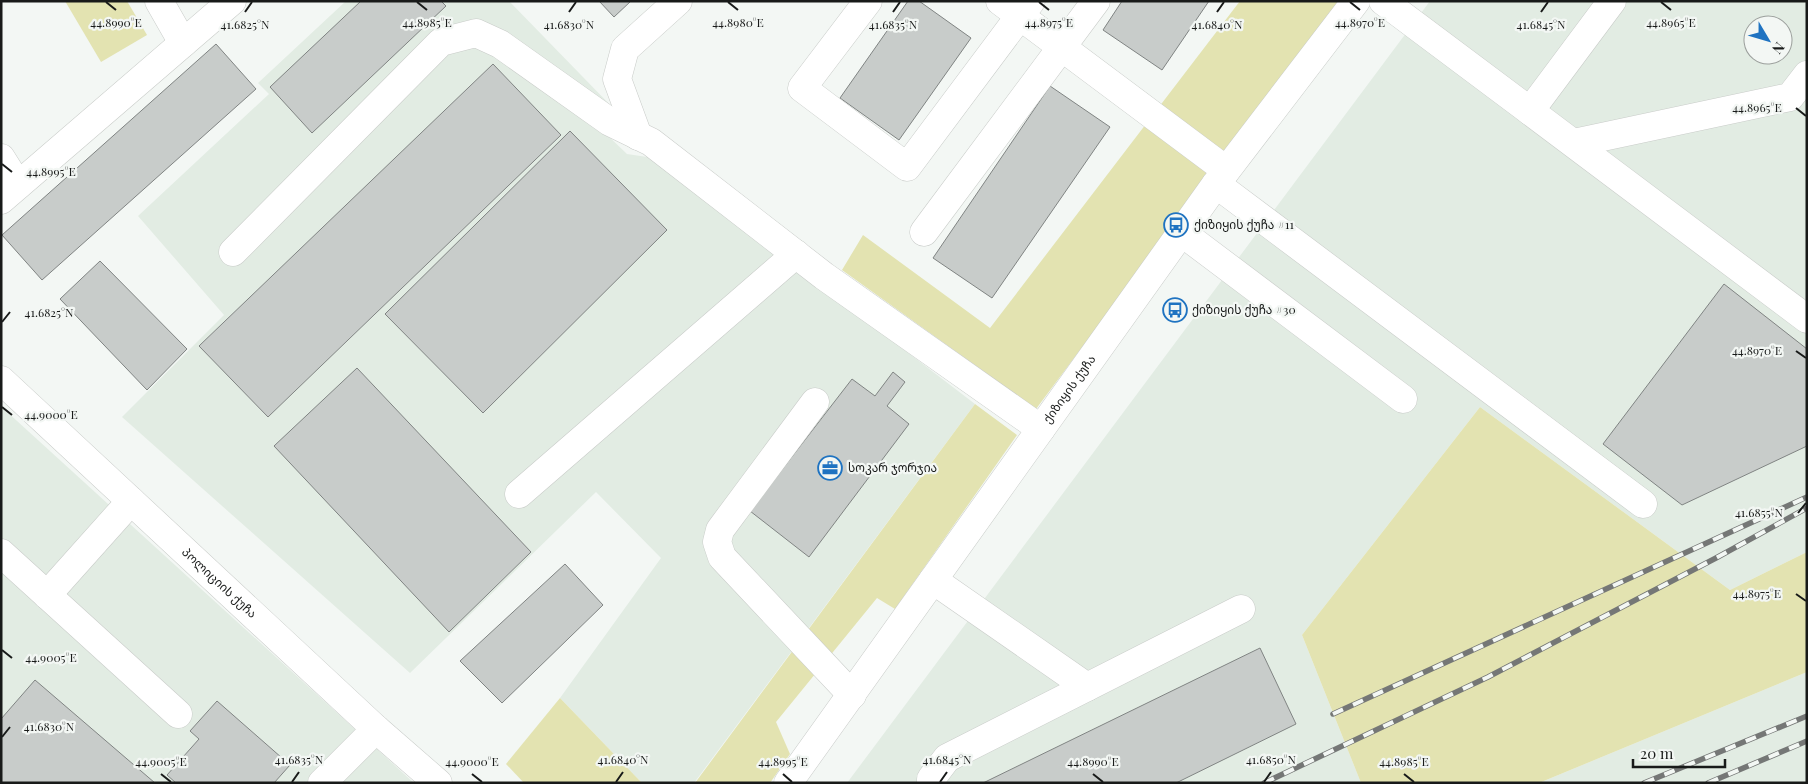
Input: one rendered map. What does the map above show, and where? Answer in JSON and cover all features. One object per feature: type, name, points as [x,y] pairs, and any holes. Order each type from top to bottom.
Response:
[{"type":"street","points":[[159,1],[183,43]]},
{"type":"street","points":[[1,158],[10,192],[232,1]]},
{"type":"street","points":[[645,139],[617,79],[625,49],[678,1]]},
{"type":"street","points":[[868,1],[802,88],[907,167],[1017,6],[1062,48],[1221,177],[1643,504]]},
{"type":"street","points":[[924,232],[1096,1]]},
{"type":"street","name":"ქიზიყის ქუჩა","points":[[788,783],[1221,177],[1356,1]]},
{"type":"street","points":[[1383,1],[1807,319]]},
{"type":"street","points":[[1530,111],[1612,1]]},
{"type":"street","points":[[232,252],[441,42],[476,33],[500,44],[610,122],[645,139],[824,276],[1042,429]]},
{"type":"street","points":[[1574,143],[1790,97],[1807,75]]},
{"type":"street","points":[[1182,232],[1403,399]]},
{"type":"street","points":[[519,494],[796,254]]},
{"type":"street","name":"პოლიციის ქუჩა","points":[[1,380],[376,728],[438,783]]},
{"type":"street","points":[[815,402],[720,530],[717,542],[722,556],[852,694]]},
{"type":"street","points":[[47,594],[131,501]]},
{"type":"street","points":[[1,553],[178,714]]},
{"type":"street","points":[[933,580],[1087,687]]},
{"type":"street","points":[[930,783],[947,758],[1241,610]]},
{"type":"street","points":[[322,783],[376,728]]},
{"type":"shaded area","points":[[346,1],[509,1],[617,112],[603,131],[627,154],[654,158],[975,404],[694,783],[642,783],[560,698],[661,558],[596,492],[410,673],[122,417],[224,315],[138,216],[269,94],[258,83]]},
{"type":"shaded area","points":[[1430,1],[1807,1],[1807,552],[1730,590],[1480,407],[1302,635],[1361,783],[847,783]]},
{"type":"shaded area","points":[[1,408],[5,410],[414,783],[1,783]]},
{"type":"shaded area","points":[[1807,672],[1807,783],[1539,783]]},
{"type":"green space","points":[[65,1],[127,1],[147,35],[101,62]]},
{"type":"green space","points":[[1240,1],[1340,1],[1036,409],[842,270],[863,235],[990,328]]},
{"type":"green space","points":[[975,404],[1017,435],[895,609],[877,598],[776,722],[790,754],[770,783],[695,783]]},
{"type":"green space","points":[[1480,407],[1730,590],[1807,552],[1807,672],[1539,783],[1361,783],[1302,635]]},
{"type":"green space","points":[[560,698],[642,783],[524,783],[506,764]]},
{"type":"building","points":[[361,1],[441,1],[446,6],[312,133],[270,87]]},
{"type":"building","points":[[599,1],[631,1],[614,17]]},
{"type":"building","points":[[908,1],[919,1],[971,38],[899,140],[840,98]]},
{"type":"building","points":[[1122,1],[1209,1],[1162,70],[1103,30]]},
{"type":"building","points":[[216,44],[256,89],[42,280],[2,235]]},
{"type":"building","points":[[493,64],[561,135],[268,417],[199,346]]},
{"type":"building","points":[[1050,86],[1110,127],[992,298],[933,258]]},
{"type":"building","points":[[570,131],[667,230],[483,413],[385,314]]},
{"type":"building","points":[[100,261],[187,349],[147,390],[60,299]]},
{"type":"building","points":[[1724,284],[1807,349],[1807,446],[1682,505],[1603,444]]},
{"type":"building","points":[[357,368],[531,552],[449,632],[274,446]]},
{"type":"building","name":"სოკარ ჯორჯია","points":[[893,372],[905,382],[887,406],[909,424],[809,557],[750,511],[852,379],[875,396]]},
{"type":"building","points":[[565,564],[603,605],[502,703],[460,661]]},
{"type":"building","points":[[1260,648],[1296,724],[1176,783],[983,783]]},
{"type":"building","points":[[35,680],[155,783],[1,783],[1,719]]},
{"type":"building","points":[[217,701],[290,765],[274,783],[176,783],[167,775],[199,739],[190,731]]},
{"type":"railway","points":[[1333,714],[1807,497]]},
{"type":"railway","points":[[1264,783],[1488,677],[1716,558],[1807,508]]},
{"type":"railway","points":[[1644,783],[1807,716]]},
{"type":"railway","points":[[1708,783],[1807,741]]},
{"type":"place","name":"ქიზიყის ქუჩა #11","points":[[1176,225]]},
{"type":"place","name":"ქიზიყის ქუჩა #30","points":[[1175,310]]},
{"type":"place","name":"სოკარ ჯორჯია","points":[[830,468]]}]
